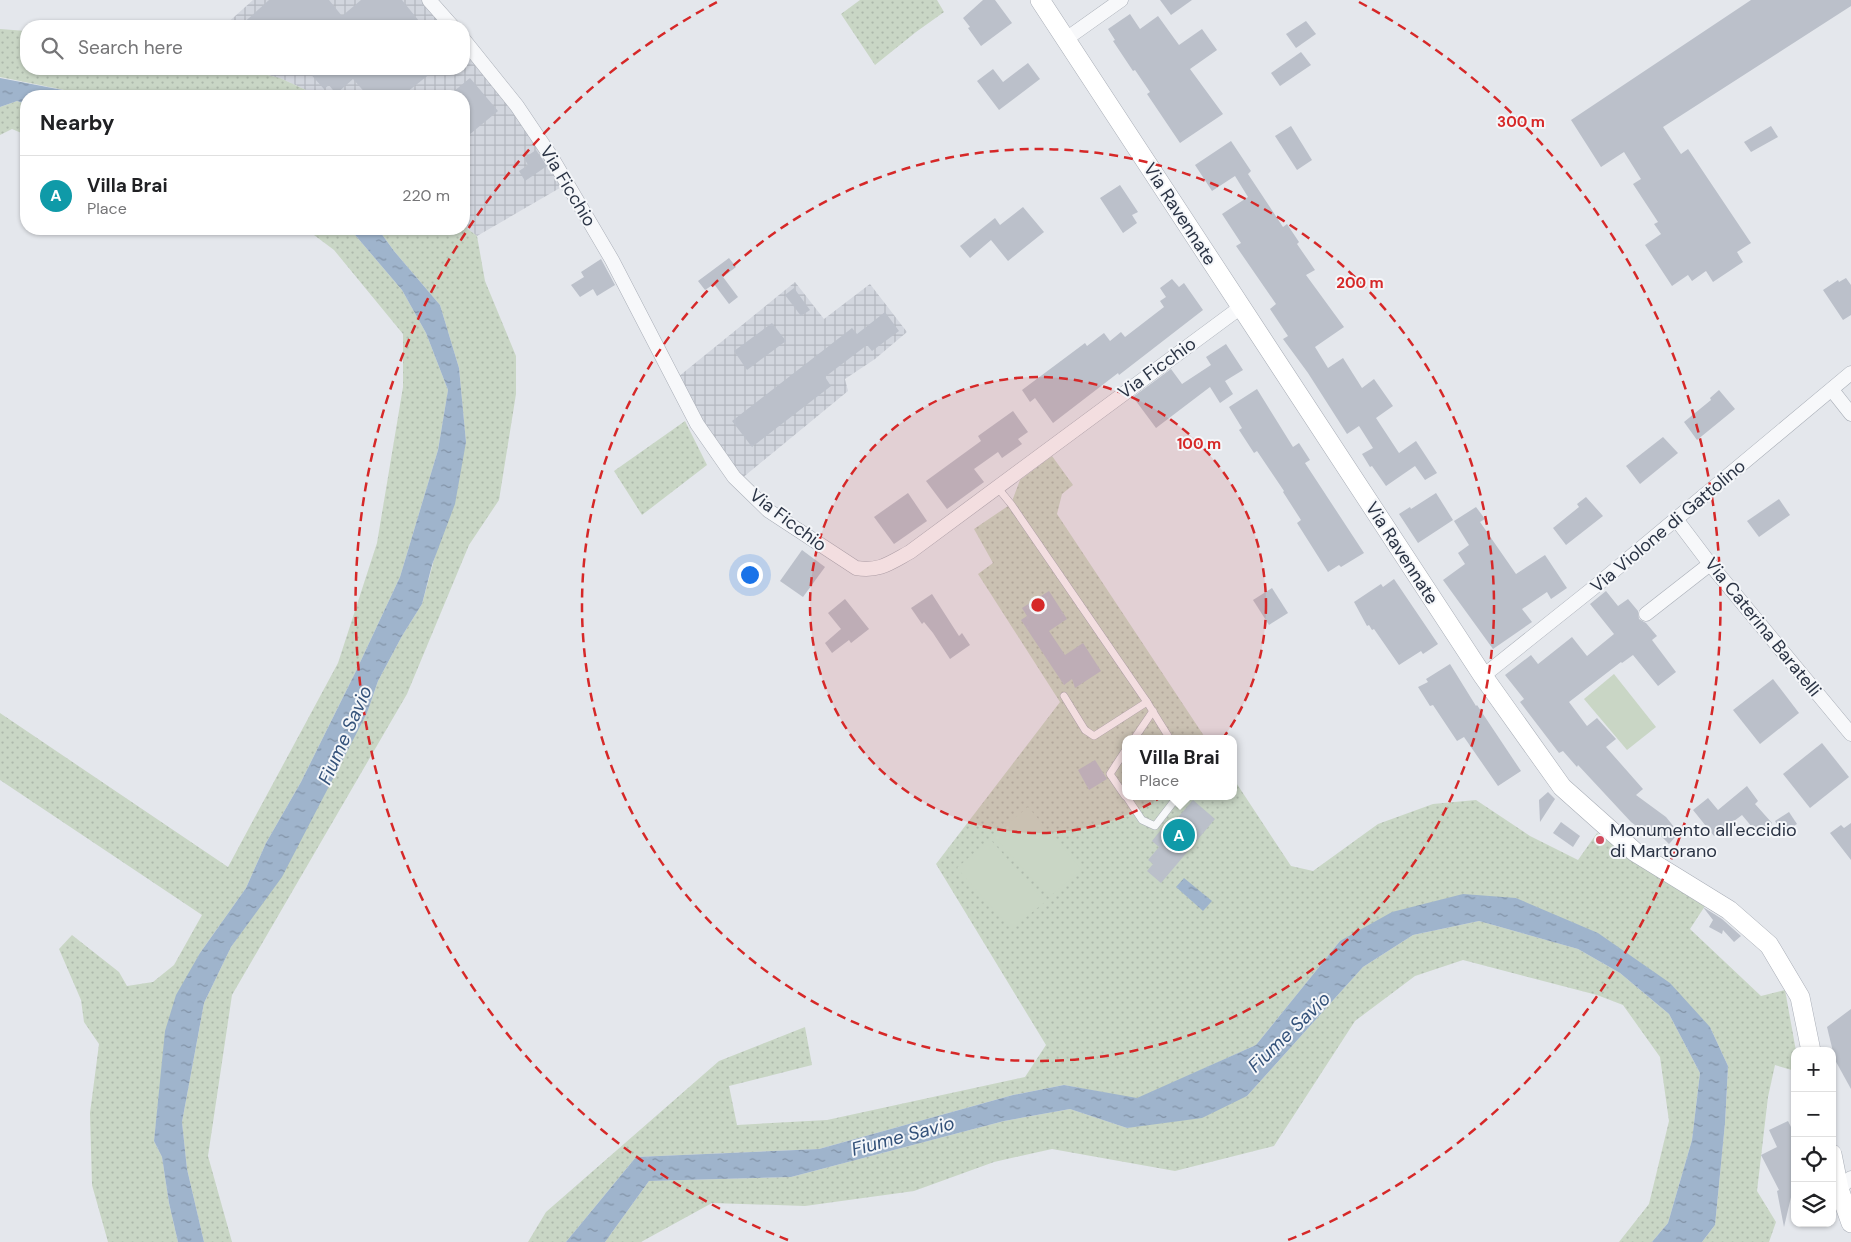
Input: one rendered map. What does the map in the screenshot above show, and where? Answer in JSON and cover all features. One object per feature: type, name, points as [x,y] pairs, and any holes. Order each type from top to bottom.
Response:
[{"type":"main road","name":"Via Ravennate","points":[[1040,0],[1483,676],[1562,787],[1635,852],[1729,910],[1769,945],[1800,997],[1810,1047]]},
{"type":"main road","points":[[1836,1163],[1845,1183],[1851,1222]]},
{"type":"street","points":[[429,0],[447,20]]},
{"type":"street","points":[[1066,39],[1121,0]]},
{"type":"street","name":"Via Ficchio","points":[[470,48],[516,106],[556,165],[612,260],[697,424],[734,477],[769,511],[856,568],[869,570],[884,567],[910,552],[1241,306]]},
{"type":"street","name":"Via Violone di Gattolino","points":[[1483,676],[1592,589],[1851,373]]},
{"type":"street","points":[[1832,390],[1851,414]]},
{"type":"street","name":"Via Caterina Baratelli","points":[[1676,519],[1710,564],[1851,734]]},
{"type":"street","points":[[1646,614],[1710,564]]},
{"type":"lane","points":[[998,487],[1147,702],[1167,735]]},
{"type":"lane","points":[[1064,696],[1085,730],[1094,736],[1147,702]]},
{"type":"lane","points":[[1137,735],[1152,711]]},
{"type":"lane","points":[[1122,756],[1110,774],[1122,792]]},
{"type":"lane","points":[[1128,800],[1142,820],[1155,826],[1175,800]]},
{"type":"shaded area","points":[[253,0],[426,0],[444,20],[231,20]]},
{"type":"shaded area","points":[[470,51],[565,185],[477,236],[470,231],[470,90],[306,90],[280,78],[268,75],[470,75]]},
{"type":"shaded area","points":[[795,282],[824,319],[870,284],[907,332],[875,359],[845,379],[848,391],[741,479],[712,439],[678,377]]},
{"type":"green space","points":[[860,0],[937,0],[944,12],[875,65],[841,14]]},
{"type":"green space","points":[[0,29],[20,31],[20,75],[268,75],[280,78],[306,90],[64,90],[0,77]]},
{"type":"green space","points":[[17,101],[20,102],[20,132],[12,129],[0,135],[0,107]]},
{"type":"green space","points":[[470,231],[477,236],[485,281],[516,356],[516,394],[499,500],[469,545],[407,694],[232,995],[208,1156],[232,1242],[204,1242],[187,1169],[182,1122],[204,1003],[231,947],[255,913],[367,713],[378,681],[422,604],[466,442],[459,368],[440,305],[382,235],[470,235]]},
{"type":"green space","points":[[314,235],[355,235],[402,290],[426,333],[448,390],[438,450],[400,577],[356,671],[301,782],[266,843],[246,888],[200,953],[160,1086],[154,1141],[162,1157],[169,1203],[178,1242],[108,1242],[92,1185],[90,1113],[99,1044],[84,1022],[81,1000],[59,949],[72,935],[119,972],[127,986],[153,982],[174,965],[202,915],[0,780],[0,713],[228,867],[338,663],[377,543],[403,387],[403,334],[334,250]]},
{"type":"green space","points":[[685,421],[707,465],[642,515],[614,471]]},
{"type":"green space","points":[[1052,456],[1073,485],[1062,494],[1057,514],[1203,735],[1122,735],[1122,800],[1237,800],[1237,784],[1291,866],[1313,871],[1378,824],[1433,804],[1476,800],[1530,836],[1578,860],[1597,833],[1705,906],[1690,929],[1761,996],[1785,990],[1795,1047],[1791,1047],[1791,1070],[1775,1065],[1768,1097],[1757,1191],[1776,1222],[1769,1242],[1702,1242],[1715,1225],[1725,1123],[1728,1066],[1710,1027],[1516,898],[1340,941],[1256,1045],[1137,1099],[1064,1085],[1013,1095],[819,1149],[636,1157],[566,1242],[528,1242],[546,1212],[719,1061],[805,1027],[812,1065],[729,1086],[737,1125],[827,1120],[1025,1077],[1046,1045],[936,864],[1060,702],[978,574],[993,563],[974,529],[1011,504],[1020,480]]},
{"type":"green space","points":[[1614,674],[1656,727],[1627,750],[1584,699]]},
{"type":"green space","points":[[1028,807],[1082,870],[1049,897],[993,836]]},
{"type":"green space","points":[[990,839],[1045,902],[1011,929],[957,868]]},
{"type":"green space","points":[[1479,921],[1578,949],[1620,973],[1669,1014],[1700,1073],[1692,1140],[1668,1223],[1652,1242],[1619,1242],[1649,1204],[1669,1121],[1660,1057],[1623,1005],[1597,995],[1463,960],[1415,976],[1355,1021],[1274,1146],[1175,1171],[1052,1149],[994,1162],[914,1191],[805,1206],[712,1203],[641,1242],[605,1242],[649,1181],[791,1177],[1004,1121],[1070,1109],[1127,1128],[1247,1096],[1363,967],[1413,935]]},
{"type":"water","points":[[0,78],[63,90],[20,90],[20,102],[17,101],[0,107]]},
{"type":"water","name":"Fiume Savio","points":[[355,235],[382,235],[440,305],[459,368],[466,442],[455,504],[432,565],[422,604],[378,681],[367,713],[282,877],[231,947],[204,1003],[182,1122],[187,1169],[204,1242],[178,1242],[169,1203],[162,1157],[154,1141],[165,1031],[176,995],[200,953],[246,888],[266,843],[301,782],[356,671],[400,577],[438,450],[448,390],[426,333],[402,290]]},
{"type":"water","points":[[1184,878],[1212,901],[1203,911],[1176,887]]},
{"type":"water","name":"Fiume Savio","points":[[1463,894],[1516,898],[1598,933],[1670,983],[1710,1027],[1728,1066],[1725,1123],[1715,1225],[1702,1242],[1652,1242],[1668,1223],[1692,1140],[1700,1073],[1669,1014],[1620,973],[1578,949],[1479,921],[1413,935],[1363,967],[1247,1096],[1202,1118],[1127,1128],[1070,1109],[1004,1121],[791,1177],[649,1181],[605,1242],[566,1242],[636,1157],[819,1149],[1013,1095],[1064,1085],[1137,1098],[1256,1045],[1340,941],[1392,912]]},
{"type":"building","points":[[269,0],[329,0],[342,16],[361,0],[402,0],[418,20],[247,20]]},
{"type":"building","points":[[983,0],[995,0],[1012,23],[981,46],[963,18]]},
{"type":"building","points":[[1160,0],[1192,0],[1171,15]]},
{"type":"building","points":[[1751,0],[1851,0],[1851,6],[1663,127],[1681,154],[1688,149],[1751,243],[1737,252],[1743,262],[1713,282],[1706,271],[1692,281],[1688,275],[1672,286],[1645,245],[1661,234],[1654,224],[1658,222],[1633,184],[1641,179],[1624,152],[1601,167],[1571,120]]},
{"type":"building","points":[[1130,14],[1140,29],[1158,16],[1179,45],[1202,29],[1217,50],[1190,69],[1223,114],[1180,143],[1147,94],[1150,92],[1113,41],[1115,40],[1108,29]]},
{"type":"building","points":[[1306,21],[1316,34],[1296,48],[1286,34]]},
{"type":"building","points":[[1301,52],[1311,65],[1280,86],[1271,73]]},
{"type":"building","points":[[1028,63],[1040,79],[999,110],[977,81],[993,69],[1003,82]]},
{"type":"building","points":[[311,75],[428,75],[410,90],[363,90],[353,79],[341,90],[333,90],[329,85],[324,89]]},
{"type":"building","points":[[470,78],[498,111],[470,134],[470,90],[455,90]]},
{"type":"building","points":[[1291,126],[1312,160],[1297,170],[1275,136]]},
{"type":"building","points":[[1771,126],[1778,137],[1751,152],[1744,142]]},
{"type":"building","points":[[1231,141],[1251,171],[1248,174],[1283,227],[1287,224],[1299,242],[1297,244],[1315,270],[1306,275],[1344,327],[1315,347],[1328,368],[1343,358],[1362,388],[1374,379],[1393,406],[1376,418],[1399,453],[1416,441],[1437,473],[1425,480],[1415,466],[1386,486],[1362,454],[1373,448],[1359,426],[1347,434],[1308,373],[1283,339],[1288,336],[1270,309],[1276,304],[1236,246],[1241,243],[1222,214],[1248,197],[1235,176],[1212,191],[1195,165]]},
{"type":"building","points":[[536,150],[547,166],[525,181],[519,171],[528,165],[524,158]]},
{"type":"building","points":[[1120,185],[1138,212],[1132,215],[1137,223],[1123,233],[1100,198]]},
{"type":"building","points":[[1023,207],[1044,232],[1008,261],[991,240],[970,258],[960,246],[995,218],[1000,225]]},
{"type":"building","points":[[729,258],[736,267],[723,277],[738,297],[729,304],[714,284],[705,290],[698,281]]},
{"type":"building","points":[[601,259],[615,285],[597,296],[593,289],[580,297],[571,285],[584,277],[581,272]]},
{"type":"building","points":[[1846,278],[1851,285],[1851,315],[1843,320],[1823,290],[1838,280],[1839,282]]},
{"type":"building","points":[[1172,279],[1179,287],[1184,283],[1203,310],[1053,423],[1035,398],[1030,402],[1022,390],[1085,343],[1087,346],[1104,333],[1110,341],[1121,332],[1125,337],[1164,307],[1160,301],[1166,297],[1160,288]]},
{"type":"building","points":[[794,288],[810,310],[801,316],[785,295]]},
{"type":"building","points":[[885,312],[899,331],[872,351],[867,345],[825,377],[831,386],[752,447],[732,421],[852,328],[857,334]]},
{"type":"building","points":[[772,323],[786,341],[747,370],[734,351]]},
{"type":"building","points":[[1226,344],[1243,370],[1225,381],[1233,394],[1220,403],[1210,387],[1156,428],[1133,397],[1171,369],[1182,384],[1211,365],[1206,357]]},
{"type":"building","points":[[1257,389],[1293,447],[1299,443],[1310,460],[1305,463],[1364,553],[1341,567],[1339,565],[1328,572],[1297,523],[1301,520],[1284,491],[1257,451],[1254,453],[1239,430],[1242,428],[1229,407]]},
{"type":"building","points":[[1719,390],[1735,409],[1697,440],[1684,422],[1711,400],[1710,398]]},
{"type":"building","points":[[1013,411],[1028,432],[1018,439],[1022,444],[1002,458],[998,452],[974,469],[984,482],[947,509],[926,481],[981,441],[978,436]]},
{"type":"building","points":[[1663,437],[1678,453],[1640,484],[1626,466]]},
{"type":"building","points":[[908,493],[927,521],[894,544],[874,517]]},
{"type":"building","points":[[1436,493],[1453,520],[1418,543],[1399,514],[1410,507],[1411,509]]},
{"type":"building","points":[[1586,497],[1603,516],[1566,545],[1553,528],[1579,507],[1577,504]]},
{"type":"building","points":[[1779,499],[1790,515],[1759,537],[1747,521]]},
{"type":"building","points":[[1476,507],[1485,519],[1480,522],[1516,574],[1545,555],[1567,588],[1551,599],[1547,592],[1522,609],[1532,622],[1493,649],[1443,580],[1465,564],[1458,553],[1469,545],[1454,521]]},
{"type":"building","points":[[802,550],[825,567],[803,597],[780,581]]},
{"type":"building","points":[[1394,579],[1438,644],[1423,654],[1421,651],[1399,665],[1374,629],[1372,630],[1369,625],[1367,626],[1354,602],[1381,584],[1383,587]]},
{"type":"building","points":[[1272,588],[1288,613],[1269,625],[1253,600]]},
{"type":"building","points":[[1049,591],[1067,619],[1049,631],[1065,655],[1083,643],[1101,671],[1075,688],[1072,679],[1064,685],[1021,620],[1027,616],[1022,608]]},
{"type":"building","points":[[1606,591],[1618,606],[1628,599],[1638,611],[1639,619],[1646,623],[1657,636],[1652,640],[1676,672],[1658,686],[1633,655],[1569,702],[1587,726],[1597,718],[1616,739],[1606,747],[1643,789],[1636,795],[1666,817],[1679,833],[1669,844],[1657,832],[1652,838],[1631,822],[1578,765],[1577,767],[1563,751],[1559,753],[1520,702],[1524,699],[1505,675],[1531,655],[1538,664],[1572,637],[1587,656],[1614,634],[1590,604]]},
{"type":"building","points":[[932,594],[959,636],[962,633],[970,645],[950,659],[933,633],[924,622],[922,624],[911,608]]},
{"type":"building","points":[[845,599],[869,629],[851,643],[849,640],[832,653],[825,643],[841,629],[828,613]]},
{"type":"building","points":[[1450,664],[1476,706],[1521,771],[1498,786],[1464,737],[1457,741],[1433,705],[1430,706],[1418,687],[1428,682],[1426,679]]},
{"type":"building","points":[[1773,679],[1799,713],[1760,744],[1733,710]]},
{"type":"building","points":[[1822,743],[1849,777],[1810,808],[1783,774]]},
{"type":"building","points":[[1095,760],[1107,779],[1089,790],[1078,770]]},
{"type":"building","points":[[1747,786],[1758,801],[1755,804],[1772,823],[1758,834],[1742,815],[1714,836],[1693,810],[1708,798],[1718,810]]},
{"type":"building","points":[[1548,792],[1555,799],[1540,822],[1539,800]]},
{"type":"building","points":[[1193,800],[1215,819],[1161,883],[1147,871],[1153,864],[1148,860],[1159,847],[1152,841],[1164,826],[1168,829]]},
{"type":"building","points":[[1789,812],[1797,824],[1783,833],[1775,821]]},
{"type":"building","points":[[1561,822],[1580,836],[1573,847],[1553,833]]},
{"type":"building","points":[[1851,823],[1851,860],[1830,833],[1841,825],[1844,828]]},
{"type":"building","points":[[1703,907],[1722,919],[1741,936],[1734,942],[1723,930],[1722,934],[1709,927],[1713,920]]},
{"type":"building","points":[[1851,1009],[1851,1089],[1836,1062],[1836,1047],[1832,1047],[1827,1027]]},
{"type":"building","points":[[1788,1121],[1791,1127],[1791,1197],[1784,1227],[1777,1191],[1779,1190],[1761,1155],[1777,1147],[1769,1130]]},
{"type":"place","name":"Villa Brai","points":[[1179,835]]},
{"type":"place","name":"Monumento all'eccidio di Martorano","points":[[1600,840]]}]
